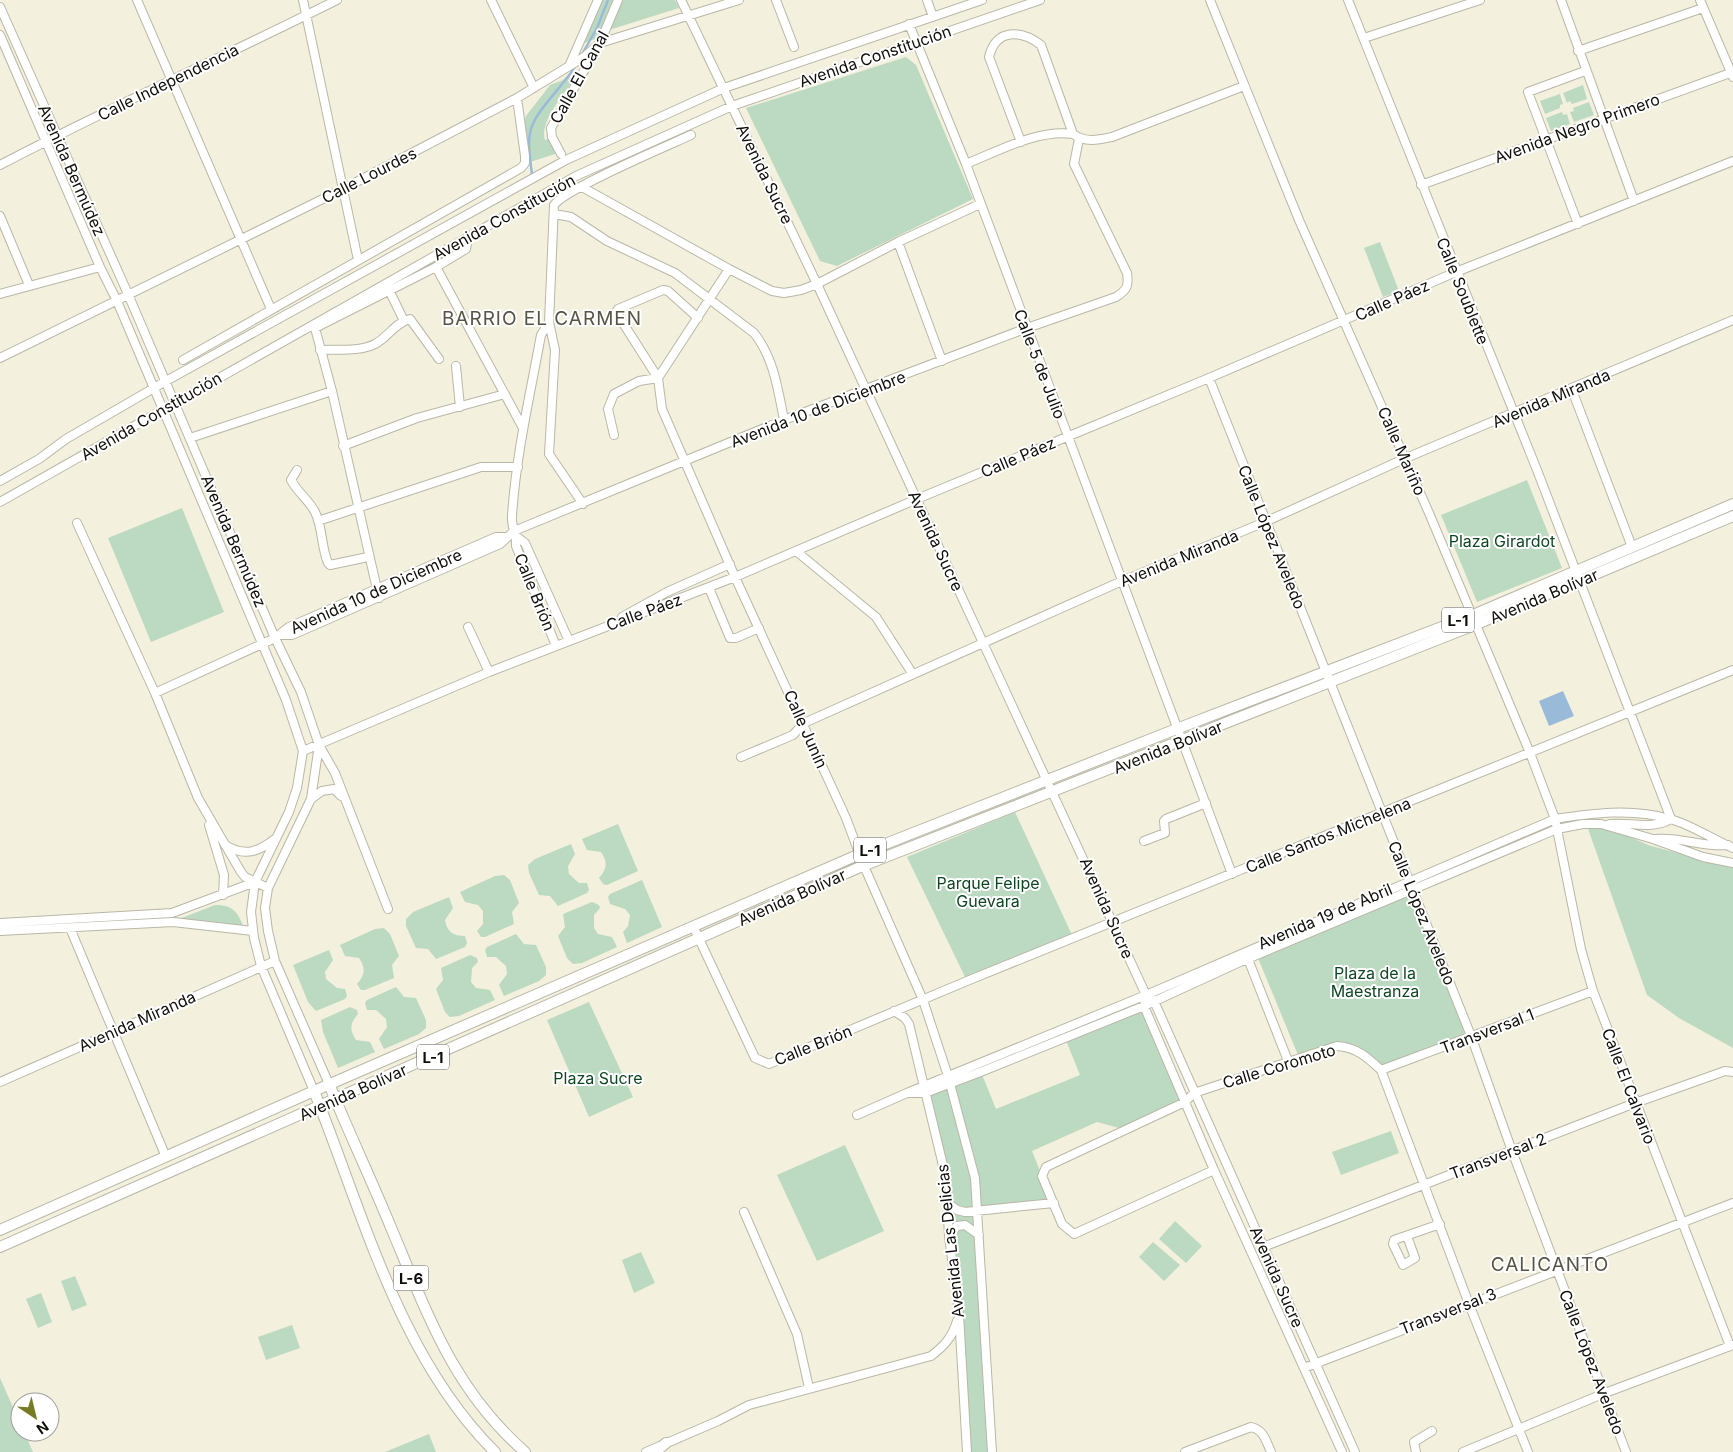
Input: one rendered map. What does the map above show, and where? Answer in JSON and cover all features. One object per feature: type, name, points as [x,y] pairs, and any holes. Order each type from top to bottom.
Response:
[{"type":"main road","name":"Avenida Bolívar","points":[[1475,619],[1576,571],[1733,504]]},
{"type":"main road","name":"Avenida Bolívar","points":[[0,1230],[329,1084],[860,854],[1179,728],[1328,676],[1475,619],[1580,582],[1733,516]]},
{"type":"main road","name":"Avenida Bolívar","points":[[0,1247],[864,866],[1183,741],[1328,676]]},
{"type":"main road","name":"L-6","points":[[329,1084],[423,1306],[446,1355],[484,1408],[502,1430],[525,1452]]},
{"type":"main road","name":"L-6","points":[[314,1091],[370,1239],[409,1329],[433,1374],[450,1399],[479,1436],[495,1452]]},
{"type":"main road","points":[[654,1452],[666,1443]]},
{"type":"street","points":[[137,0],[271,309]]},
{"type":"street","points":[[303,0],[358,260]]},
{"type":"street","name":"Calle Independencia","points":[[0,165],[56,135],[172,82],[337,0]]},
{"type":"street","points":[[490,0],[534,88]]},
{"type":"street","points":[[571,64],[598,0]]},
{"type":"street","name":"Calle El Canal","points":[[561,154],[552,137],[551,128],[600,43],[618,0]]},
{"type":"street","points":[[681,0],[724,88]]},
{"type":"street","name":"Calle Lourdes","points":[[0,358],[343,189],[534,88],[584,56],[600,43],[688,14],[739,0]]},
{"type":"street","points":[[776,0],[794,47]]},
{"type":"street","points":[[927,0],[933,16]]},
{"type":"street","name":"Avenida Constitución","points":[[0,481],[38,459],[66,439],[166,381],[566,160],[724,88],[982,0]]},
{"type":"street","name":"Avenida Constitución","points":[[0,502],[576,176],[732,106],[1040,0]]},
{"type":"street","name":"Calle Mariño","points":[[1210,0],[1244,86],[1344,320],[1475,619],[1530,752],[1555,819]]},
{"type":"street","name":"Calle Soublette","points":[[1348,0],[1576,571],[1671,819]]},
{"type":"street","points":[[1364,38],[1480,0]]},
{"type":"street","points":[[1560,0],[1634,201]]},
{"type":"street","points":[[1578,51],[1701,4],[1732,74]]},
{"type":"street","name":"Avenida Bermúdez","points":[[0,7],[278,636],[301,692],[319,745],[311,798],[268,888],[266,908],[268,931],[275,961],[329,1084]]},
{"type":"street","name":"Calle 5 de Julio","points":[[909,24],[966,164],[1179,728],[1232,874]]},
{"type":"street","points":[[1021,142],[990,57],[995,42],[1006,35],[1021,34],[1041,45],[1076,136]]},
{"type":"street","name":"Avenida Bermúdez","points":[[0,35],[100,267],[117,301],[152,389],[286,700],[303,751],[297,788],[277,837],[255,882],[251,906],[253,931],[261,966],[314,1091]]},
{"type":"street","points":[[1578,224],[1528,92],[1586,71]]},
{"type":"street","name":"Avenida Negro Primero","points":[[1421,185],[1603,118],[1732,74]]},
{"type":"street","points":[[966,164],[1021,142],[1060,132],[1096,140],[1112,137],[1244,86]]},
{"type":"street","name":"Avenida Sucre","points":[[724,88],[1049,779],[1146,994],[1154,1001],[1355,1452]]},
{"type":"street","points":[[183,360],[521,168],[525,163],[525,156],[516,98]]},
{"type":"street","points":[[583,504],[549,454],[554,350],[549,322],[554,214],[558,200],[582,186],[691,135]]},
{"type":"street","name":"Avenida 10 de Diciembre","points":[[155,693],[278,636],[292,635],[377,594],[500,544],[506,537],[784,420],[1027,328],[1116,297],[1124,292],[1129,284],[1127,273],[1074,164],[1076,136]]},
{"type":"street","name":"Calle Páez","points":[[303,751],[489,672],[605,626],[652,611],[709,588],[1456,272],[1733,161]]},
{"type":"street","points":[[582,186],[729,269],[772,291],[784,293],[801,290],[817,284],[898,242],[980,204]]},
{"type":"street","points":[[554,214],[571,217],[607,241],[675,273],[754,333],[765,346],[775,376],[784,420]]},
{"type":"street","points":[[0,216],[29,285]]},
{"type":"street","points":[[377,594],[332,390],[315,328],[436,267],[466,249],[468,238]]},
{"type":"street","points":[[898,242],[942,361]]},
{"type":"street","points":[[0,294],[100,267]]},
{"type":"street","points":[[436,267],[523,428]]},
{"type":"street","points":[[614,435],[608,409],[614,394],[639,381],[658,378],[729,269]]},
{"type":"street","points":[[389,290],[404,320]]},
{"type":"street","points":[[658,378],[616,312],[618,309],[662,290],[668,291],[698,318]]},
{"type":"street","points":[[320,350],[361,348],[375,344],[404,320],[412,320],[439,359]]},
{"type":"street","name":"Avenida Miranda","points":[[741,757],[793,736],[804,723],[912,673],[1122,581],[1265,522],[1406,458],[1572,390],[1733,320]]},
{"type":"street","points":[[516,534],[512,518],[523,428],[541,335],[549,322]]},
{"type":"street","points":[[456,366],[460,407]]},
{"type":"street","name":"Calle Junín","points":[[658,378],[662,409],[735,577],[804,723],[923,1000]]},
{"type":"street","name":"Calle López Aveledo","points":[[1209,378],[1381,813],[1472,1036],[1512,1151],[1626,1452]]},
{"type":"street","points":[[190,438],[332,390]]},
{"type":"street","points":[[1572,390],[1632,547]]},
{"type":"street","points":[[343,446],[417,418],[505,394]]},
{"type":"street","points":[[318,521],[481,467],[518,467]]},
{"type":"street","points":[[297,470],[292,480],[298,493],[311,506],[318,521],[326,559],[330,565],[368,557]]},
{"type":"street","points":[[77,523],[155,693],[208,818],[224,875],[223,895]]},
{"type":"street","name":"Calle Brión","points":[[516,534],[525,543],[569,641]]},
{"type":"street","name":"Calle Brión","points":[[516,534],[516,546],[556,646]]},
{"type":"street","points":[[796,551],[875,616],[886,630],[912,673]]},
{"type":"street","points":[[605,626],[667,592],[730,564]]},
{"type":"street","points":[[534,590],[545,586]]},
{"type":"street","points":[[709,588],[730,638],[736,638],[760,628]]},
{"type":"street","points":[[468,627],[489,672]]},
{"type":"street","name":"Calle Santos Michelena","points":[[923,1000],[1733,670]]},
{"type":"street","points":[[319,745],[335,773],[343,798],[388,909]]},
{"type":"street","points":[[311,798],[322,791],[334,789],[343,798]]},
{"type":"street","points":[[1144,841],[1165,833],[1164,821],[1166,819],[1206,803]]},
{"type":"street","name":"Avenida 19 de Abril","points":[[950,1080],[1409,880],[1555,819],[1594,812],[1617,812],[1671,819],[1731,845]]},
{"type":"street","points":[[208,818],[241,872],[268,888]]},
{"type":"street","name":"Calle El Calvario","points":[[1555,819],[1581,949],[1593,991],[1681,1223],[1732,1345]]},
{"type":"street","points":[[1601,824],[1622,822],[1651,826],[1659,825],[1671,819]]},
{"type":"street","name":"Avenida 19 de Abril","points":[[856,1115],[907,1093],[924,1090],[1144,1006],[1413,888],[1557,829],[1583,824],[1601,824],[1653,839],[1703,857],[1733,863]]},
{"type":"street","points":[[225,845],[238,851],[250,853],[260,850],[277,837]]},
{"type":"street","points":[[1653,839],[1669,837],[1704,845],[1731,845]]},
{"type":"street","points":[[0,923],[172,913],[255,882]]},
{"type":"street","points":[[172,913],[173,922]]},
{"type":"street","points":[[22,922],[23,930]]},
{"type":"street","points":[[0,931],[173,922],[253,931]]},
{"type":"street","name":"Calle Brión","points":[[693,926],[755,1058],[769,1064],[923,1000]]},
{"type":"street","points":[[70,928],[166,1157]]},
{"type":"street","points":[[1248,959],[1288,1061]]},
{"type":"street","name":"Avenida Miranda","points":[[0,1082],[275,961]]},
{"type":"street","name":"Transversal 1","points":[[1380,1070],[1593,991]]},
{"type":"street","points":[[1144,1006],[1146,994]]},
{"type":"street","name":"Avenida Las Delicias","points":[[923,1000],[950,1080],[975,1178],[992,1452]]},
{"type":"street","name":"Avenida Sucre","points":[[1144,1006],[1214,1170],[1342,1452]]},
{"type":"street","name":"Avenida Las Delicias","points":[[894,1011],[906,1018],[909,1024],[946,1178],[949,1204],[949,1236],[959,1315],[967,1452]]},
{"type":"street","name":"Calle Coromoto","points":[[1214,1170],[1074,1234],[1062,1224],[1042,1176],[1046,1167],[1185,1102],[1194,1093],[1337,1046],[1344,1046],[1362,1053],[1380,1070],[1469,1304],[1528,1452]]},
{"type":"street","name":"Transversal 2","points":[[1263,1246],[1635,1103],[1725,1070],[1733,1072]]},
{"type":"street","points":[[949,1204],[961,1212],[977,1212],[1054,1203]]},
{"type":"street","name":"Transversal 3","points":[[1304,1368],[1557,1269],[1733,1203]]},
{"type":"street","points":[[744,1212],[797,1334],[809,1388]]},
{"type":"street","points":[[1407,1236],[1440,1224]]},
{"type":"street","points":[[949,1236],[957,1226],[965,1225],[979,1235]]},
{"type":"street","points":[[646,1452],[718,1421],[749,1405],[931,1356],[945,1345],[954,1334],[959,1315]]},
{"type":"street","points":[[1463,1452],[1520,1430],[1605,1393],[1732,1345]]},
{"type":"street","points":[[1185,1452],[1252,1427],[1258,1429],[1264,1435],[1271,1452]]},
{"type":"street","points":[[1416,1452],[1414,1442],[1432,1431]]},
{"type":"green space","points":[[600,0],[615,0],[600,37],[582,44]]},
{"type":"green space","points":[[622,0],[675,0],[679,8],[609,30]]},
{"type":"green space","points":[[906,57],[916,65],[973,199],[837,266],[820,261],[746,108]]},
{"type":"green space","points":[[567,76],[574,79],[549,116],[544,133],[545,140],[550,138],[555,154],[527,163],[523,125],[526,116],[550,85],[563,80]]},
{"type":"green space","points":[[1583,85],[1587,99],[1572,104],[1570,101],[1567,103],[1563,93]]},
{"type":"green space","points":[[1560,94],[1563,104],[1560,105],[1560,108],[1545,114],[1540,101]]},
{"type":"green space","points":[[1589,102],[1594,115],[1574,122],[1570,112],[1574,111],[1573,108]]},
{"type":"green space","points":[[1562,112],[1563,115],[1567,114],[1570,124],[1551,131],[1546,118]]},
{"type":"green space","points":[[1380,242],[1399,291],[1383,297],[1364,248]]},
{"type":"green space","name":"Plaza Girardot","points":[[1527,480],[1562,568],[1477,602],[1441,515]]},
{"type":"green space","points":[[182,508],[224,612],[151,642],[108,538]]},
{"type":"green space","name":"Parque Felipe Guevara","points":[[1015,812],[1072,935],[966,979],[907,857]]},
{"type":"green space","points":[[618,824],[638,871],[607,885],[603,884],[599,878],[604,872],[606,865],[601,852],[587,850],[582,839]]},
{"type":"green space","points":[[1604,825],[1648,845],[1733,868],[1733,1048],[1679,1018],[1647,995],[1587,826]]},
{"type":"green space","points":[[571,844],[575,854],[568,866],[569,874],[579,883],[587,883],[589,890],[587,893],[558,906],[550,896],[539,895],[529,873],[528,865],[535,859]]},
{"type":"green space","points":[[504,875],[510,880],[519,903],[512,912],[514,924],[481,937],[477,931],[483,924],[483,911],[478,905],[465,902],[460,892],[495,876]]},
{"type":"green space","points":[[642,880],[662,927],[627,943],[623,932],[628,926],[630,915],[625,909],[610,904],[608,897],[610,894]]},
{"type":"green space","name":"Plaza de la Maestranza","points":[[1412,894],[1468,1034],[1381,1067],[1360,1050],[1351,1047],[1334,1047],[1298,1055],[1258,958]]},
{"type":"green space","points":[[449,897],[453,908],[445,920],[447,928],[454,934],[465,936],[467,943],[465,947],[436,959],[428,949],[416,948],[406,926],[406,919],[413,912]]},
{"type":"green space","points":[[592,902],[599,905],[600,908],[594,915],[594,928],[598,934],[612,937],[617,947],[582,963],[573,964],[567,958],[558,936],[565,927],[563,914]]},
{"type":"green space","points":[[215,905],[226,906],[234,910],[244,928],[179,919]]},
{"type":"green space","points":[[384,928],[390,934],[399,956],[392,965],[394,978],[361,990],[357,984],[362,978],[364,968],[359,958],[345,956],[340,945],[375,929]]},
{"type":"green space","points":[[516,934],[524,944],[536,945],[546,967],[546,975],[539,981],[504,996],[499,985],[507,974],[506,966],[496,957],[487,957],[485,950],[487,947]]},
{"type":"green space","points":[[329,950],[333,960],[325,972],[326,979],[337,988],[345,989],[347,996],[345,999],[316,1011],[308,1002],[293,965]]},
{"type":"green space","points":[[470,955],[477,958],[478,962],[472,968],[471,982],[476,988],[490,990],[495,1000],[459,1016],[450,1017],[445,1012],[436,989],[443,980],[441,968]]},
{"type":"green space","points":[[396,987],[404,997],[416,998],[426,1020],[426,1028],[419,1034],[384,1049],[379,1039],[387,1027],[386,1019],[376,1010],[367,1010],[365,1003],[367,1000]]},
{"type":"green space","name":"Plaza Sucre","points":[[589,1002],[633,1097],[589,1117],[547,1020]]},
{"type":"green space","points":[[1144,1006],[1185,1102],[1126,1130],[1097,1122],[1032,1151],[1053,1203],[980,1213],[992,1452],[967,1452],[953,1200],[950,1177],[927,1093],[981,1072],[996,1109],[1080,1075],[1065,1038]]},
{"type":"green space","points":[[350,1007],[357,1010],[358,1014],[353,1020],[351,1027],[356,1040],[370,1042],[375,1052],[338,1068],[323,1032],[321,1020]]},
{"type":"green space","points":[[1391,1131],[1399,1153],[1341,1175],[1332,1152]]},
{"type":"green space","points":[[845,1145],[884,1231],[817,1261],[777,1175]]},
{"type":"green space","points":[[1175,1221],[1202,1246],[1186,1263],[1159,1239]]},
{"type":"green space","points":[[1153,1242],[1180,1265],[1164,1281],[1139,1257]]},
{"type":"green space","points":[[641,1252],[655,1283],[634,1293],[622,1260]]},
{"type":"green space","points":[[75,1276],[87,1305],[72,1311],[61,1281]]},
{"type":"green space","points":[[41,1293],[52,1322],[38,1328],[26,1299]]},
{"type":"green space","points":[[292,1325],[300,1348],[266,1360],[258,1337]]},
{"type":"green space","points":[[0,1378],[10,1400],[10,1442],[28,1442],[33,1452],[0,1452]]},
{"type":"green space","points":[[429,1434],[436,1452],[385,1452]]},
{"type":"water","points":[[1563,691],[1574,716],[1549,726],[1539,701]]},
{"type":"waterway","points":[[581,56],[597,28],[608,0]]},
{"type":"waterway","points":[[532,176],[529,143],[532,125],[576,65]]},
{"type":"district","name":"BARRIO EL CARMEN","points":[[542,318]]},
{"type":"district","name":"CALICANTO","points":[[1550,1264]]}]
